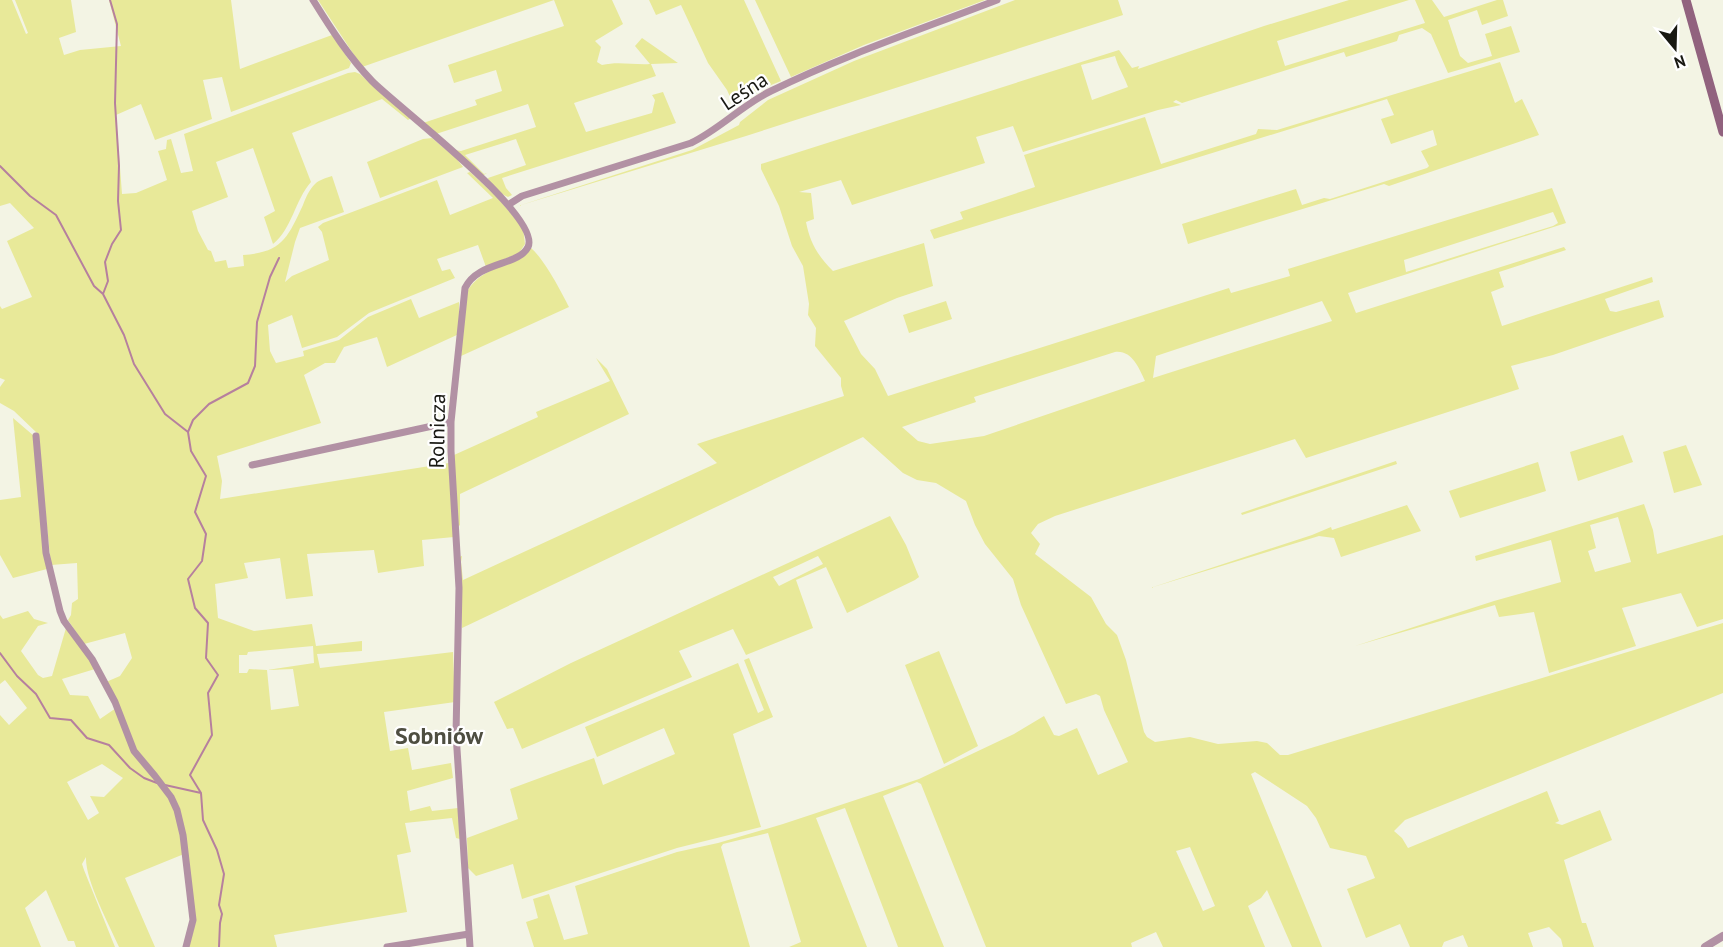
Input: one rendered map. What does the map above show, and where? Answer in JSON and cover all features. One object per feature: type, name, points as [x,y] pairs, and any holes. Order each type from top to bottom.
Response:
[{"type":"main road","points":[[1686,0],[1723,132]]},
{"type":"street","name":"Rolnicza","points":[[313,0],[358,66],[508,205],[522,222],[528,233],[530,244],[522,254],[477,274],[465,288],[451,422],[459,588],[456,734],[470,947]]},
{"type":"street","name":"Leśna","points":[[508,205],[522,196],[703,138],[771,90],[854,54],[997,0]]},
{"type":"street","points":[[252,465],[451,422]]},
{"type":"street","points":[[36,436],[46,553],[60,611],[64,621],[92,659],[115,702],[134,751],[158,779],[177,810],[192,901],[193,920],[186,947]]},
{"type":"street","points":[[387,947],[469,934]]},
{"type":"street","points":[[1705,947],[1723,936]]},
{"type":"green space","points":[[0,0],[12,0],[26,34],[28,33],[15,0],[71,0],[76,32],[59,38],[64,55],[80,50],[121,46],[109,0],[231,0],[240,69],[332,35],[351,63],[349,68],[231,112],[222,77],[203,80],[212,119],[155,140],[141,104],[116,115],[122,194],[136,193],[167,180],[158,151],[166,149],[167,140],[171,139],[181,173],[193,171],[184,134],[355,72],[411,118],[408,120],[382,99],[292,133],[311,182],[301,197],[285,231],[273,244],[264,217],[275,211],[253,148],[216,162],[228,197],[192,211],[198,231],[215,262],[226,260],[228,268],[244,266],[243,255],[267,251],[282,242],[313,186],[318,181],[332,176],[344,212],[300,228],[285,282],[292,276],[329,260],[322,232],[318,227],[323,223],[437,180],[450,215],[493,198],[467,173],[470,172],[497,197],[523,228],[525,244],[519,253],[486,267],[478,245],[437,259],[442,271],[450,269],[455,278],[369,313],[337,337],[302,348],[292,315],[268,325],[270,351],[276,363],[304,356],[303,351],[339,340],[368,317],[411,299],[419,318],[459,302],[459,334],[387,367],[377,337],[344,347],[335,363],[325,363],[304,375],[321,423],[217,456],[222,481],[220,499],[449,463],[454,537],[422,540],[424,566],[378,573],[374,550],[307,554],[313,596],[286,599],[280,558],[244,563],[248,578],[215,584],[218,618],[254,631],[312,624],[316,646],[362,641],[362,651],[317,654],[320,668],[453,652],[455,702],[384,712],[390,751],[408,748],[412,770],[451,763],[453,778],[407,791],[410,811],[430,806],[432,811],[458,808],[460,839],[456,838],[452,818],[405,823],[411,852],[397,855],[407,912],[274,935],[277,947],[189,947],[196,920],[184,854],[125,878],[155,947],[119,947],[93,890],[86,857],[82,864],[115,947],[76,947],[74,941],[68,941],[46,890],[25,908],[41,947],[0,947],[0,715],[9,725],[27,708],[5,680],[0,684],[0,615],[3,619],[28,611],[34,619],[48,623],[38,626],[21,651],[38,675],[43,678],[52,676],[66,628],[95,669],[62,679],[70,695],[88,696],[100,719],[119,706],[106,682],[120,676],[132,658],[125,633],[84,644],[68,620],[72,603],[78,599],[77,563],[51,565],[37,433],[14,411],[0,403],[0,387],[5,380],[0,378],[0,306],[2,309],[32,297],[7,241],[34,228],[10,203],[0,206]],"holes":[[[313,646],[314,663],[267,670],[249,669],[247,673],[239,673],[239,655],[247,655],[248,652]],[[293,669],[299,706],[271,710],[267,670]],[[102,764],[123,778],[104,797],[90,796],[99,813],[88,820],[67,782]]]},
{"type":"green space","points":[[318,0],[554,0],[362,67]]},
{"type":"green space","points":[[554,0],[612,0],[623,24],[595,41],[601,47],[597,62],[602,65],[650,64],[635,46],[642,38],[678,63],[651,64],[656,76],[574,103],[586,132],[652,113],[655,100],[652,95],[663,92],[676,123],[502,178],[512,195],[508,197],[493,187],[488,178],[526,165],[516,139],[465,155],[484,174],[487,173],[482,176],[455,150],[461,151],[536,127],[528,104],[436,134],[423,123],[477,105],[475,100],[502,91],[496,70],[454,83],[448,65],[564,26]]},
{"type":"green space","points":[[649,0],[744,0],[781,81],[732,101],[708,63],[681,5],[656,15]]},
{"type":"green space","points":[[755,0],[985,0],[864,45],[791,77]]},
{"type":"green space","points":[[1015,0],[1118,0],[1123,15],[746,136],[518,206],[692,150],[739,125],[768,100],[854,61]]},
{"type":"green space","points":[[1349,0],[1409,0],[1277,41],[1285,66],[1425,23],[1415,0],[1432,0],[1444,17],[1503,0],[1508,16],[1482,25],[1477,10],[1448,20],[1460,56],[1468,63],[1492,56],[1485,34],[1511,26],[1520,52],[1448,73],[1431,34],[1422,28],[1399,35],[1397,41],[1346,57],[1344,52],[1182,103],[1176,100],[1173,102],[1181,105],[1023,152],[1013,126],[976,137],[985,163],[852,205],[841,180],[799,192],[811,193],[814,219],[806,222],[812,243],[833,271],[924,243],[933,286],[897,298],[844,321],[861,354],[875,369],[888,396],[1229,288],[1231,293],[1290,276],[1288,269],[1552,188],[1566,223],[1348,293],[1356,313],[1564,247],[1566,250],[1499,272],[1504,287],[1491,292],[1502,326],[1652,277],[1653,282],[1605,299],[1610,311],[1616,312],[1659,300],[1664,317],[1553,355],[1511,366],[1519,389],[1306,458],[1295,439],[1055,516],[1038,524],[1031,533],[1040,544],[1035,554],[1091,597],[1106,624],[1117,635],[1126,660],[1144,732],[1155,742],[1190,737],[1218,744],[1257,741],[1267,743],[1280,755],[1288,755],[1723,623],[1723,693],[1405,820],[1394,831],[1408,848],[1547,791],[1559,821],[1555,823],[1562,825],[1600,810],[1612,840],[1564,860],[1582,923],[1586,923],[1594,947],[1563,947],[1561,939],[1549,927],[1528,933],[1533,947],[1468,947],[1463,935],[1444,942],[1442,947],[1410,947],[1400,924],[1366,938],[1347,889],[1375,878],[1366,856],[1330,848],[1316,818],[1307,806],[1255,772],[1251,774],[1322,947],[1292,947],[1267,890],[1261,898],[1248,906],[1265,947],[1163,947],[1156,932],[1131,943],[1132,947],[986,947],[921,784],[917,782],[883,796],[944,947],[898,947],[845,808],[816,818],[867,947],[789,947],[801,942],[768,833],[723,844],[721,847],[750,947],[534,947],[526,922],[538,918],[533,899],[549,894],[564,940],[588,934],[575,886],[677,852],[783,824],[919,779],[1014,734],[1044,716],[1054,735],[1059,736],[1077,728],[1098,775],[1128,762],[1100,696],[1096,694],[1066,704],[1021,605],[1013,579],[985,544],[966,501],[936,483],[917,480],[903,473],[863,437],[462,628],[459,557],[462,556],[463,580],[717,463],[697,444],[844,396],[841,378],[815,346],[816,328],[808,315],[809,304],[803,266],[792,246],[779,206],[761,169],[761,164],[1119,50],[1132,68],[1139,66],[1138,69]],"holes":[[[1115,56],[1128,87],[1092,100],[1081,65]],[[1553,212],[1558,223],[1406,272],[1404,260]],[[1322,301],[1332,321],[1153,378],[1156,356]],[[1115,352],[1121,352],[1130,357],[1145,381],[984,436],[930,444],[918,441],[902,427],[976,402],[974,397]],[[1190,847],[1215,906],[1203,911],[1176,851]]]},
{"type":"green space","points":[[1500,62],[1515,103],[1522,99],[1539,135],[1389,186],[1384,184],[1188,244],[1182,224],[1296,189],[1302,205],[1324,198],[1330,199],[1427,168],[1429,166],[1421,151],[1437,145],[1433,130],[1391,144],[1381,119],[1394,115],[1387,99],[934,239],[930,230],[963,219],[960,212],[1035,187],[1024,155],[1145,117],[1161,164],[1256,134],[1258,129],[1277,130]]},
{"type":"green space","points":[[432,138],[463,167],[380,198],[367,162],[423,139]]},
{"type":"green space","points":[[531,248],[547,267],[569,307],[461,356],[466,293],[481,276],[515,260]]},
{"type":"green space","points":[[946,301],[952,319],[909,333],[903,315]]},
{"type":"green space","points":[[596,358],[607,369],[629,414],[460,494],[460,525],[458,527],[454,455],[538,417],[536,412],[610,381]]},
{"type":"green space","points":[[13,418],[34,436],[47,569],[13,578],[0,555],[0,500],[21,497]]},
{"type":"green space","points":[[1623,435],[1633,462],[1578,481],[1570,452]]},
{"type":"green space","points":[[1686,445],[1702,485],[1674,493],[1663,452]]},
{"type":"green space","points":[[1396,461],[1397,464],[1242,515],[1241,513]]},
{"type":"green space","points":[[1538,462],[1546,491],[1460,518],[1449,491]]},
{"type":"green space","points":[[1644,504],[1653,530],[1657,554],[1723,535],[1723,619],[1697,627],[1681,593],[1622,608],[1636,646],[1549,673],[1534,612],[1499,617],[1495,605],[1355,646],[1561,582],[1551,540],[1476,561],[1475,556]],"holes":[[[1618,517],[1631,562],[1595,572],[1588,551],[1596,548],[1590,525]]]},
{"type":"green space","points":[[1407,505],[1421,531],[1341,557],[1334,538],[1319,536],[1150,588],[1331,527],[1332,530]]},
{"type":"green space","points":[[890,516],[906,545],[919,577],[847,613],[826,567],[796,580],[813,628],[746,655],[733,629],[679,651],[692,677],[522,749],[513,728],[507,729],[494,702],[571,663]],"holes":[[[818,556],[823,564],[779,586],[773,577]]]},
{"type":"green space","points":[[939,651],[978,746],[944,764],[905,665]]},
{"type":"green space","points":[[749,658],[773,717],[733,734],[761,827],[677,848],[522,899],[513,864],[476,876],[468,868],[467,838],[518,819],[510,789],[594,758],[603,785],[675,754],[664,728],[597,757],[585,727],[738,663],[758,713],[764,710],[744,660]]},
{"type":"waterway","points":[[103,294],[108,281],[105,262],[121,230],[115,103],[117,24],[110,0]]},
{"type":"waterway","points":[[0,166],[30,196],[56,215],[94,286],[103,294],[124,335],[134,364],[165,414],[188,432],[191,451],[206,476],[195,512],[206,534],[202,561],[188,579],[195,608],[208,623],[206,658],[218,675],[208,693],[212,735],[190,775],[201,793],[203,820],[217,850],[224,874],[219,905],[222,914],[219,947]]},
{"type":"waterway","points":[[188,432],[193,420],[209,404],[248,383],[255,366],[257,322],[270,277],[279,258]]},
{"type":"waterway","points":[[0,653],[17,676],[36,694],[50,718],[71,720],[87,738],[109,745],[130,768],[144,778],[157,783]]},
{"type":"waterway","points":[[165,785],[201,793]]},
{"type":"district","name":"Sobniów","points":[[439,735]]}]
